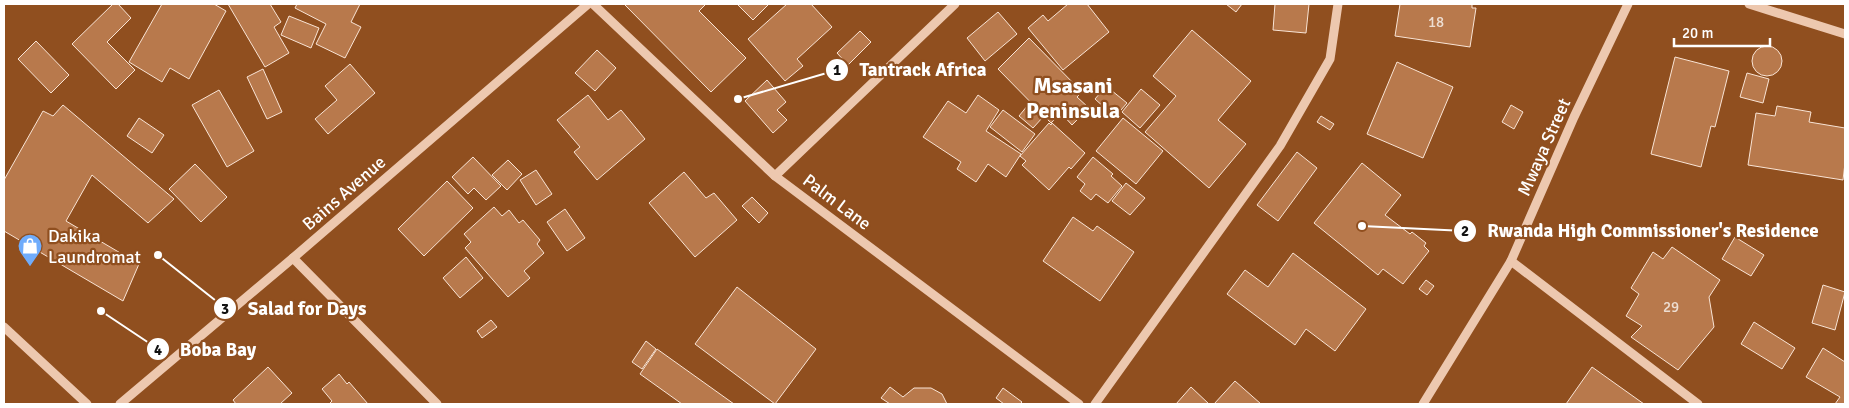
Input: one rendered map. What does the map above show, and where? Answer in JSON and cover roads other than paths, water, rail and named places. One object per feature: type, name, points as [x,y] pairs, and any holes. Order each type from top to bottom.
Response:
[{"type":"street","name":"Bains Avenue","points":[[120,404],[588,4]]},
{"type":"street","name":"Palm Lane","points":[[593,4],[776,176],[1079,404]]},
{"type":"street","points":[[776,176],[955,4]]},
{"type":"street","points":[[1095,404],[1280,146],[1330,59],[1338,4]]},
{"type":"street","name":"Mwaya Street","points":[[1424,404],[1511,261],[1574,117],[1628,4]]},
{"type":"street","points":[[1749,4],[1845,34]]},
{"type":"street","points":[[293,258],[437,404]]},
{"type":"street","points":[[1511,261],[1698,404]]},
{"type":"street","points":[[4,328],[87,404]]},
{"type":"place","name":"Tantrack Africa","points":[[738,99]]},
{"type":"place","name":"Rwanda High Commissioner's Residence","points":[[1362,226]]},
{"type":"place","name":"Salad for Days","points":[[158,255]]},
{"type":"place","name":"Dakika Laundromat","points":[[30,267]]},
{"type":"place","name":"Boba Bay","points":[[101,311]]},
{"type":"district","name":"Msasani Peninsula","points":[[1073,98]]}]
